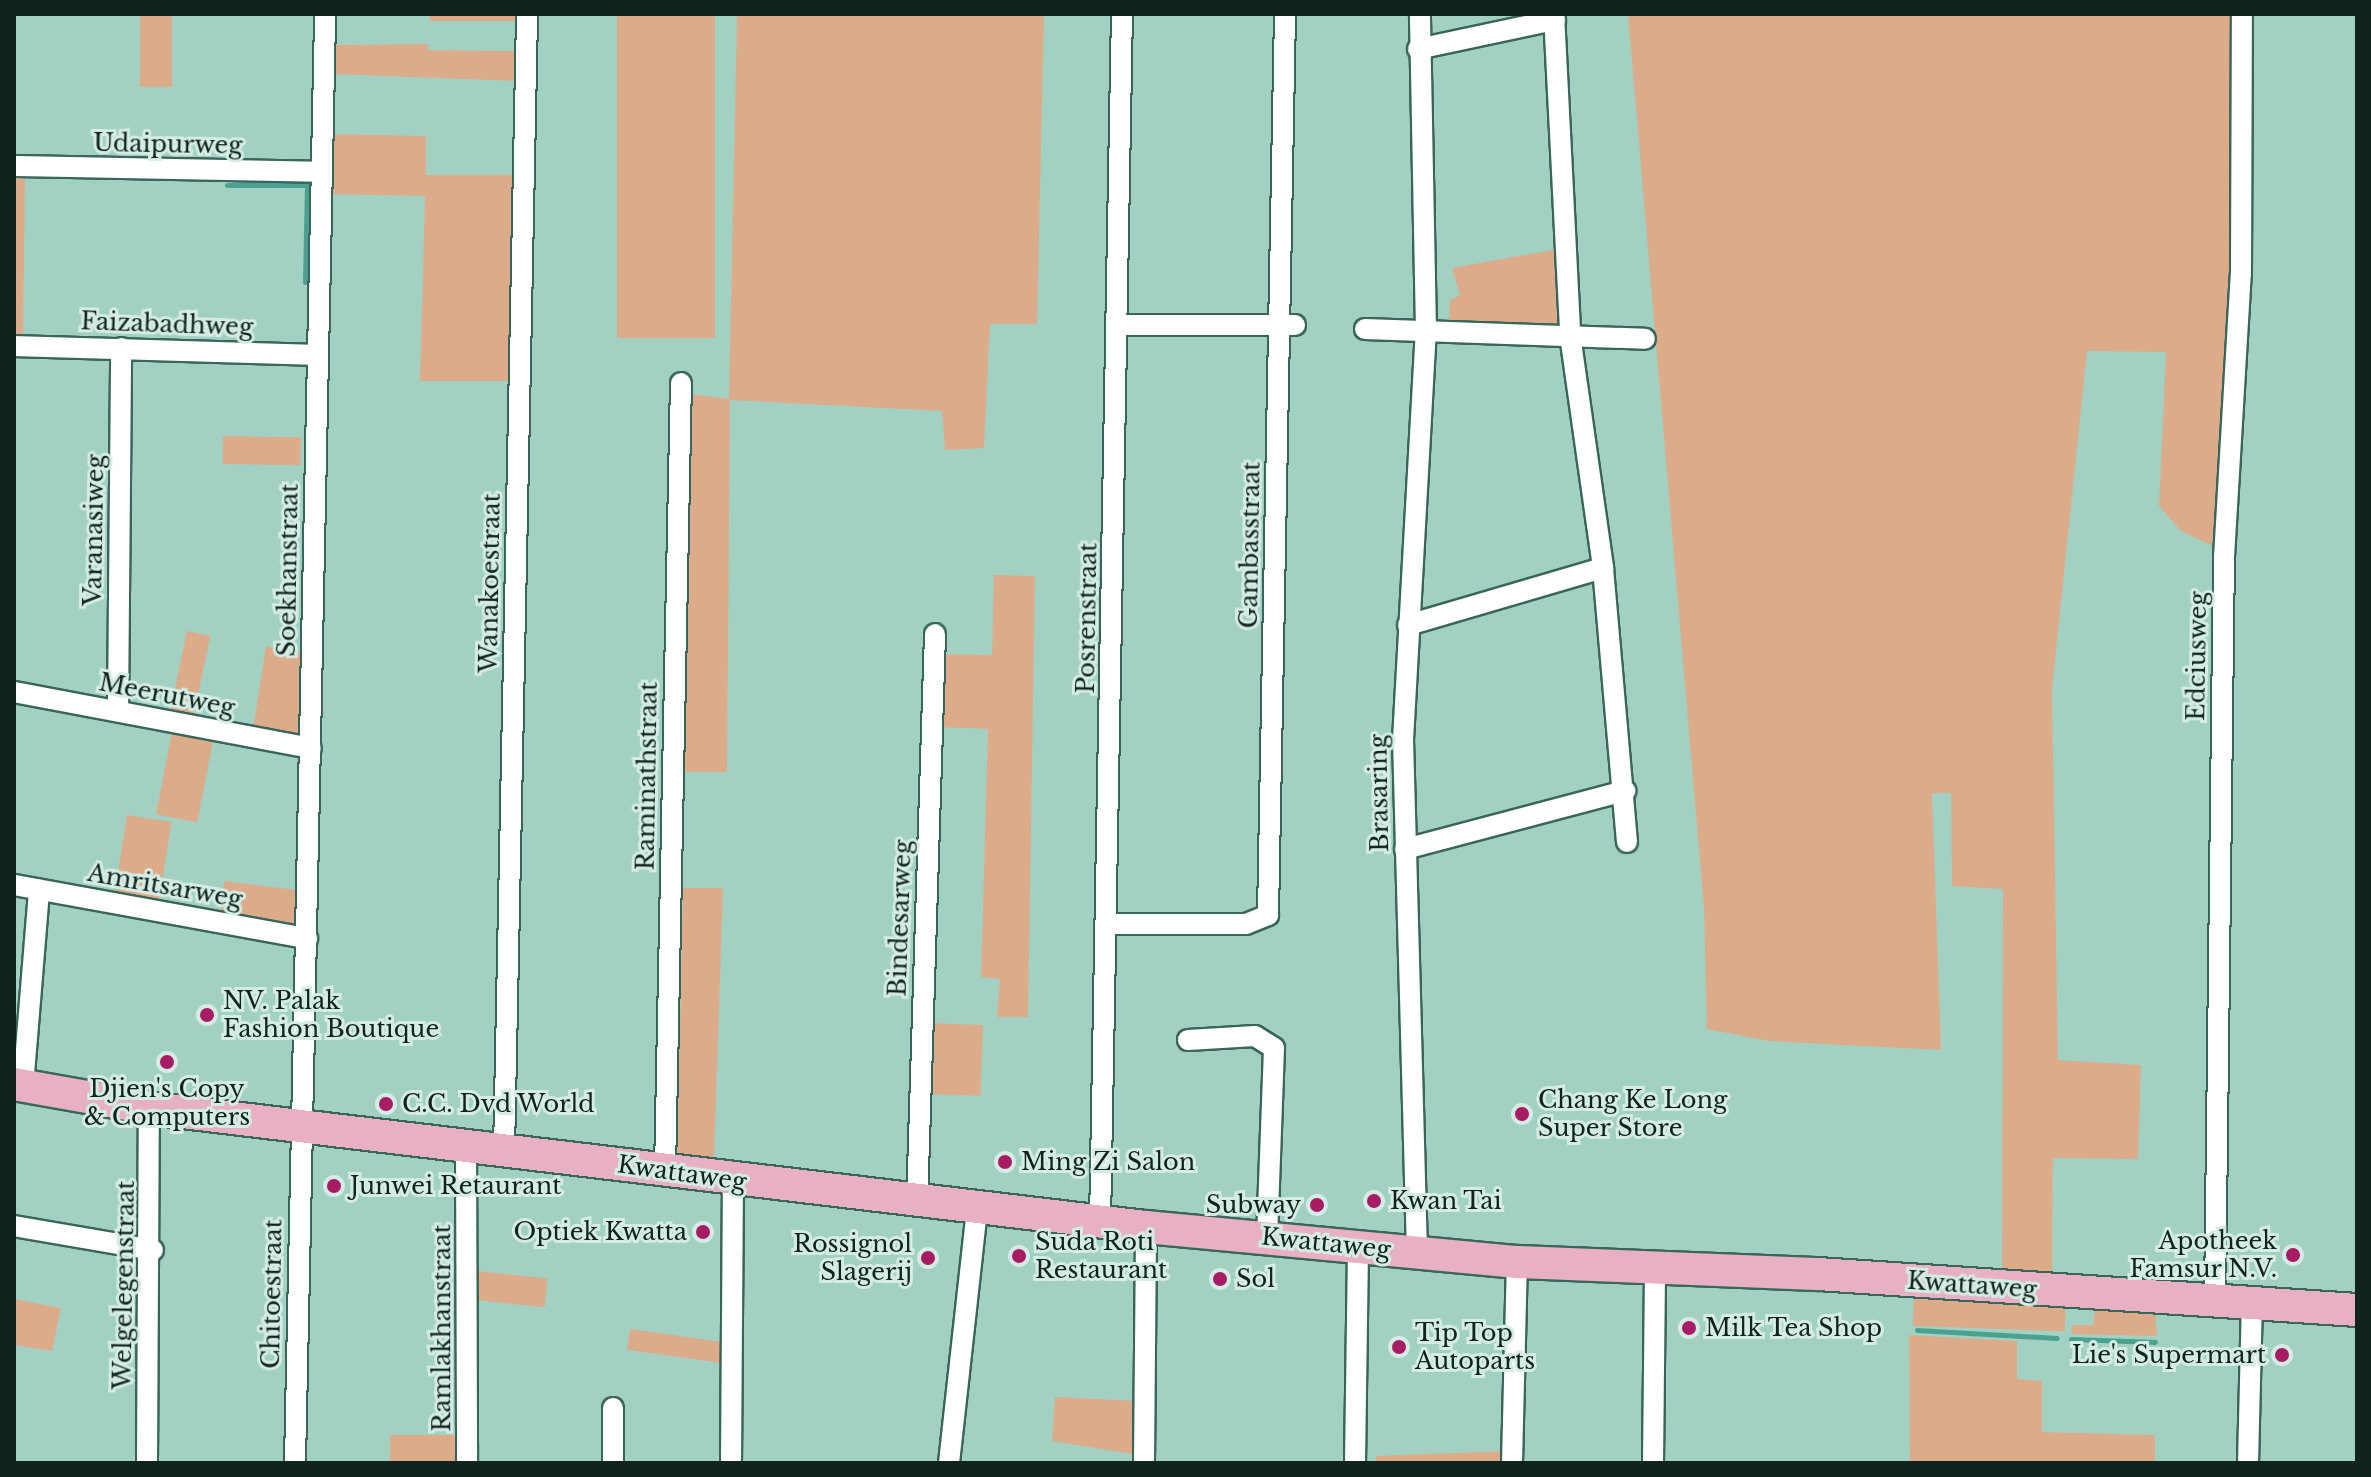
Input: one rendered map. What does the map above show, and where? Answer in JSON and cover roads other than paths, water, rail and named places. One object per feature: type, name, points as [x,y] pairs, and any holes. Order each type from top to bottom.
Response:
[{"type":"main road","name":"Kwattaweg","points":[[19,1085],[149,1108],[917,1204],[1100,1223],[1517,1262],[1655,1267],[2357,1310]]},
{"type":"street","name":"Soekhanstraat","points":[[301,1126],[325,14]]},
{"type":"street","name":"Wanakoestraat","points":[[504,1152],[527,14]]},
{"type":"street","name":"Posrenstraat","points":[[1100,1223],[1109,924],[1122,14]]},
{"type":"street","name":"Gambasstraat","points":[[1109,924],[1246,924],[1268,915],[1287,326],[1285,14]]},
{"type":"street","name":"Brasaring","points":[[1417,1253],[1405,849],[1408,625],[1426,331],[1418,49],[1420,14]]},
{"type":"street","name":"Edciusweg","points":[[2215,1300],[2224,557],[2241,274],[2242,14]]},
{"type":"street","points":[[1418,49],[1554,17],[1570,335],[1603,568],[1625,791],[1627,842]]},
{"type":"street","name":"Udaipurweg","points":[[14,166],[321,172]]},
{"type":"street","points":[[1118,325],[1287,326]]},
{"type":"street","points":[[1365,329],[1645,339]]},
{"type":"street","name":"Faizabadhweg","points":[[14,346],[318,355]]},
{"type":"street","name":"Varanasiweg","points":[[118,711],[121,348]]},
{"type":"street","name":"Raminathstraat","points":[[665,1171],[681,383]]},
{"type":"street","points":[[1408,625],[1603,568]]},
{"type":"street","name":"Bindesarweg","points":[[917,1204],[935,634]]},
{"type":"street","name":"Meerutweg","points":[[14,692],[311,748]]},
{"type":"street","points":[[1405,849],[1625,791]]},
{"type":"street","name":"Amritsarweg","points":[[14,885],[307,938]]},
{"type":"street","points":[[19,1085],[39,890]]},
{"type":"street","points":[[1188,1040],[1255,1036],[1274,1048],[1267,1238]]},
{"type":"street","name":"Welgelegenstraat","points":[[147,1463],[153,1250],[149,1108]]},
{"type":"street","name":"Chitoestraat","points":[[295,1463],[301,1126]]},
{"type":"street","name":"Ramlakhanstraat","points":[[466,1146],[467,1463]]},
{"type":"street","points":[[731,1463],[733,1181]]},
{"type":"street","points":[[949,1463],[977,1209]]},
{"type":"street","points":[[14,1226],[153,1250]]},
{"type":"street","points":[[1144,1463],[1146,1227]]},
{"type":"street","points":[[1355,1463],[1358,1246]]},
{"type":"street","points":[[1512,1463],[1517,1262]]},
{"type":"street","points":[[1653,1463],[1655,1267]]},
{"type":"street","points":[[2248,1463],[2252,1302]]},
{"type":"street","points":[[613,1408],[613,1463]]},
{"type":"waterway","points":[[227,185],[307,185],[305,282]]},
{"type":"waterway","points":[[1917,1330],[2057,1338]]},
{"type":"waterway","points":[[2071,1339],[2155,1342]]},
{"type":"place","name":"NV. Palak Fashion Boutique","points":[[207,1015]]},
{"type":"place","name":"Djien's Copy & Computers","points":[[167,1062]]},
{"type":"place","name":"C.C. Dvd World","points":[[386,1104]]},
{"type":"place","name":"Chang Ke Long Super Store","points":[[1522,1114]]},
{"type":"place","name":"Ming Zi Salon","points":[[1005,1162]]},
{"type":"place","name":"Junwei Retaurant","points":[[334,1186]]},
{"type":"place","name":"Kwan Tai","points":[[1374,1201]]},
{"type":"place","name":"Subway","points":[[1317,1205]]},
{"type":"place","name":"Optiek Kwatta","points":[[703,1232]]},
{"type":"place","name":"Apotheek Famsur N.V.","points":[[2293,1255]]},
{"type":"place","name":"Suda Roti Restaurant","points":[[1019,1256]]},
{"type":"place","name":"Rossignol Slagerij","points":[[928,1258]]},
{"type":"place","name":"Sol","points":[[1220,1279]]},
{"type":"place","name":"Milk Tea Shop","points":[[1689,1328]]},
{"type":"place","name":"Tip Top Autoparts","points":[[1399,1347]]},
{"type":"place","name":"Lie's Supermart","points":[[2282,1355]]}]
